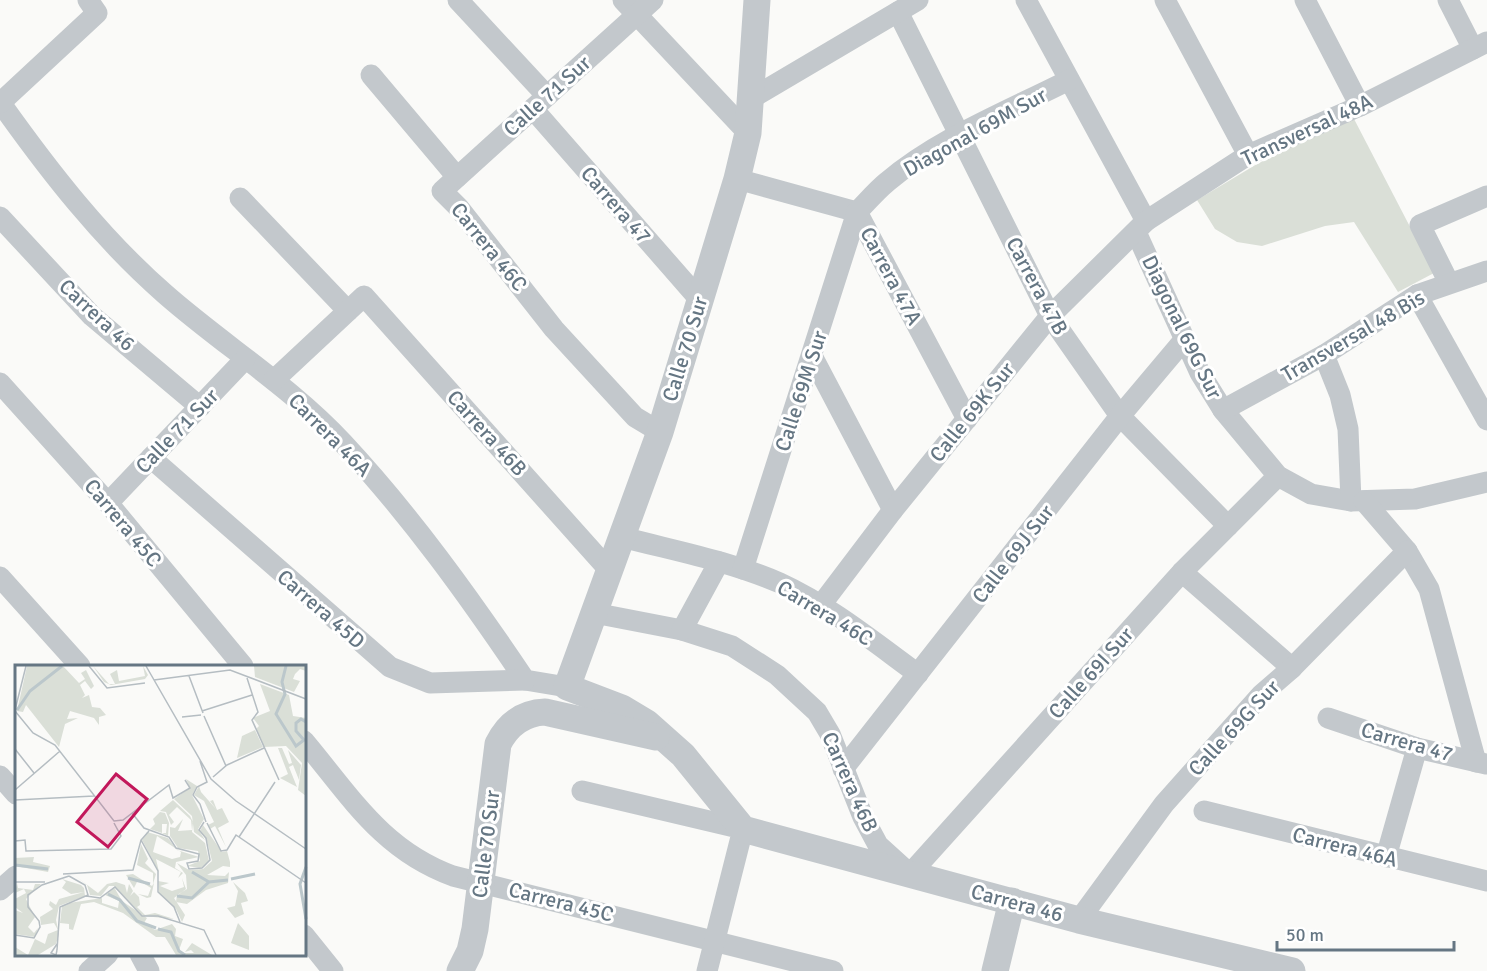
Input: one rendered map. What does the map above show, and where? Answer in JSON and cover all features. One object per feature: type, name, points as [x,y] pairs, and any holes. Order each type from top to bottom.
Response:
[{"type":"street","name":"Carrera 47","points":[[458,0],[700,300]]},
{"type":"street","name":"Calle 71 Sur","points":[[450,184],[540,102],[630,7],[653,0]]},
{"type":"street","name":"Calle 70 Sur","points":[[567,687],[660,432],[737,179],[748,133],[752,98],[757,0]]},
{"type":"street","points":[[752,98],[918,0]]},
{"type":"street","name":"Diagonal 69G Sur","points":[[1026,0],[1069,80],[1141,226],[1184,340],[1222,410],[1278,476]]},
{"type":"street","points":[[1165,0],[1248,155]]},
{"type":"street","points":[[1305,0],[1360,106]]},
{"type":"street","points":[[1448,0],[1480,46]]},
{"type":"street","points":[[0,102],[93,6]]},
{"type":"street","points":[[630,7],[748,133]]},
{"type":"street","name":"Carrera 47B","points":[[898,12],[1050,316],[1120,416],[1228,526]]},
{"type":"street","name":"Transversal 48A","points":[[1141,226],[1248,155],[1360,106],[1480,46]]},
{"type":"street","name":"Carrera 46C","points":[[371,75],[450,184],[459,208],[554,329],[635,417],[660,432]]},
{"type":"street","name":"Diagonal 69M Sur","points":[[857,212],[887,182],[960,135],[1069,80]]},
{"type":"street","name":"Carrera 46A","points":[[0,102],[93,224],[164,294],[274,380],[342,442],[411,522],[467,595],[525,680]]},
{"type":"street","name":"Carrera 47A","points":[[737,179],[857,212],[967,419]]},
{"type":"street","points":[[1449,283],[1420,225],[1487,196]]},
{"type":"street","points":[[240,198],[348,311],[274,380]]},
{"type":"street","name":"Calle 69M Sur","points":[[743,569],[857,212]]},
{"type":"street","name":"Carrera 46","points":[[0,217],[92,316],[200,406]]},
{"type":"street","name":"Calle 69K Sur","points":[[821,605],[893,510],[1050,316],[1141,226]]},
{"type":"street","name":"Transversal 48 Bis","points":[[1222,410],[1324,355],[1417,295],[1487,271]]},
{"type":"street","points":[[1417,295],[1487,420]]},
{"type":"street","name":"Carrera 46B","points":[[348,311],[364,296],[609,570]]},
{"type":"street","name":"Calle 69J Sur","points":[[843,769],[1120,416],[1184,340]]},
{"type":"street","points":[[1324,355],[1340,395],[1348,429],[1358,501],[1407,551],[1429,589],[1481,763]]},
{"type":"street","points":[[812,356],[893,510]]},
{"type":"street","name":"Calle 71 Sur","points":[[108,503],[245,359]]},
{"type":"street","name":"Carrera 45C","points":[[0,383],[108,503],[242,665]]},
{"type":"street","name":"Carrera 45D","points":[[151,458],[390,667],[416,679],[438,683],[525,680]]},
{"type":"street","points":[[1278,476],[1311,494],[1358,501],[1415,499],[1487,482]]},
{"type":"street","name":"Calle 69I Sur","points":[[910,874],[1182,572],[1278,476]]},
{"type":"street","name":"Carrera 46C","points":[[622,537],[743,569],[781,584],[821,605],[918,674]]},
{"type":"street","name":"Calle 69G Sur","points":[[1079,920],[1164,804],[1261,695],[1293,668],[1407,551]]},
{"type":"street","points":[[682,630],[719,562]]},
{"type":"street","points":[[1182,572],[1293,668]]},
{"type":"street","points":[[0,577],[79,665]]},
{"type":"street","name":"Carrera 46B","points":[[594,613],[682,630],[732,646],[756,660],[798,693],[817,712],[830,734],[863,818],[878,845],[910,874]]},
{"type":"street","points":[[525,680],[567,687],[622,708],[668,740],[700,774],[743,829],[706,971]]},
{"type":"street","name":"Calle 70 Sur","points":[[460,971],[470,951],[482,882],[498,744],[504,732],[529,713],[545,712],[668,740]]},
{"type":"street","name":"Carrera 47","points":[[1328,718],[1417,748],[1481,763]]},
{"type":"street","name":"Carrera 45C","points":[[306,743],[379,831],[395,846],[433,869],[833,971]]},
{"type":"street","points":[[1386,857],[1417,748]]},
{"type":"street","points":[[0,776],[15,793]]},
{"type":"street","name":"Carrera 46","points":[[582,791],[743,829],[1079,920],[1292,971]]},
{"type":"street","name":"Carrera 46A","points":[[1204,811],[1487,881]]},
{"type":"street","points":[[0,890],[15,877]]},
{"type":"street","points":[[995,971],[1012,901]]},
{"type":"street","points":[[306,937],[333,971]]},
{"type":"street","points":[[89,971],[106,956]]},
{"type":"street","points":[[141,956],[149,971]]},
{"type":"shaded area","points":[[1353,117],[1434,273],[1398,292],[1354,222],[1325,226],[1262,246],[1237,242],[1215,229],[1197,200],[1257,164]]}]
